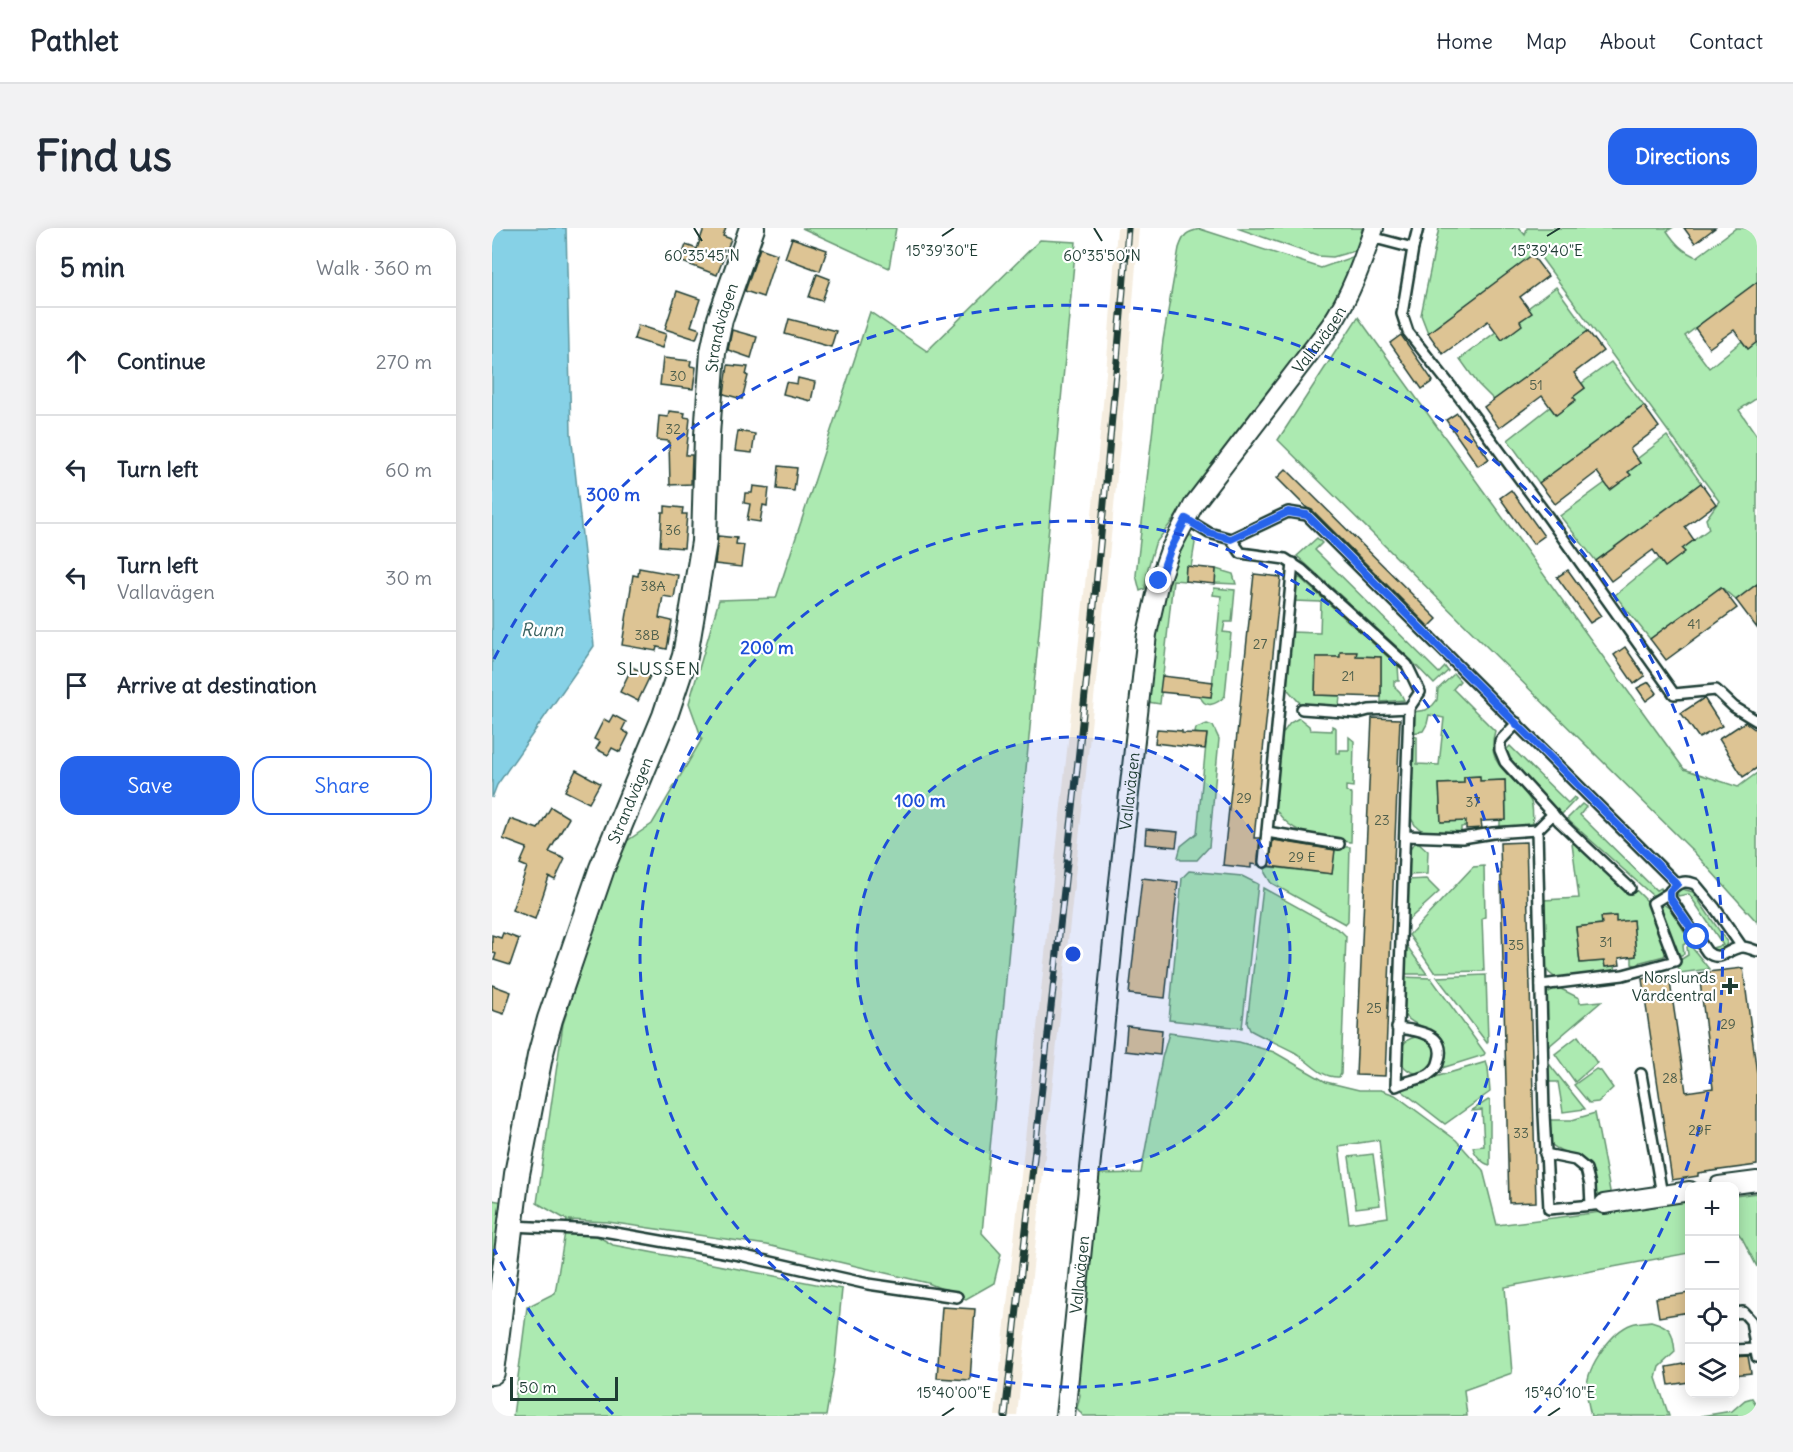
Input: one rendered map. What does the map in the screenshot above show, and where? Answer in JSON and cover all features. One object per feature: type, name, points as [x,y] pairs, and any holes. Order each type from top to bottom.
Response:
[{"type":"street","name":"Strandvägen","points":[[492,1372],[523,1140],[540,1056],[550,1019],[602,868],[665,716],[685,656],[704,542],[707,435],[713,352],[720,319],[752,228]]},
{"type":"street","name":"Vallavägen","points":[[1065,1416],[1120,871],[1147,634],[1159,581],[1170,550],[1205,489],[1331,325],[1347,300],[1373,232]]},
{"type":"street","points":[[1739,1183],[1757,1181]]},
{"type":"street","points":[[1597,1204],[1685,1192]]},
{"type":"lane","points":[[1418,228],[1402,314],[1408,332],[1461,399],[1548,517],[1674,694],[1716,690],[1734,706],[1757,721]]},
{"type":"lane","points":[[1373,232],[1413,248]]},
{"type":"lane","points":[[1231,539],[1288,512],[1307,515],[1677,884]]},
{"type":"lane","points":[[1186,519],[1209,533],[1231,539],[1241,553],[1284,559],[1293,563],[1407,665],[1420,692],[1409,708],[1397,1028],[1396,1086],[1430,1075],[1437,1067],[1440,1057],[1439,1046],[1430,1035],[1397,1028]]},
{"type":"lane","points":[[1264,862],[1293,563]]},
{"type":"lane","points":[[1302,709],[1358,713],[1369,710],[1409,708]]},
{"type":"lane","points":[[1517,723],[1500,741],[1501,756],[1504,762],[1553,814],[1630,888]]},
{"type":"lane","points":[[1405,836],[1462,838],[1537,830],[1553,814]]},
{"type":"lane","points":[[1537,830],[1545,1154],[1549,1209],[1597,1204],[1587,1169],[1575,1160],[1545,1154]]},
{"type":"lane","points":[[1267,832],[1339,844]]},
{"type":"lane","points":[[1541,985],[1623,975],[1676,962],[1653,903],[1669,893],[1677,884],[1688,881],[1701,889],[1742,947]]},
{"type":"lane","points":[[1669,893],[1712,957],[1718,958],[1742,947],[1757,951]]},
{"type":"lane","points":[[1641,1074],[1662,1195]]},
{"type":"lane","points":[[511,1226],[598,1230],[740,1255],[868,1284],[957,1297]]},
{"type":"lane","points":[[1739,1312],[1743,1312],[1751,1321],[1756,1353],[1739,1351]]},
{"type":"shaded area","points":[[1117,228],[1139,228],[1106,587],[1017,1416],[995,1416],[1085,585],[1106,373]]},
{"type":"green space","points":[[802,228],[896,228],[889,268]]},
{"type":"green space","points":[[1237,228],[1362,228],[1358,250],[1333,257],[1317,256]]},
{"type":"green space","points":[[1439,228],[1519,228],[1525,235],[1527,228],[1672,228],[1667,231],[1676,243],[1683,250],[1697,257],[1736,228],[1757,228],[1757,282],[1685,336],[1709,368],[1742,341],[1748,349],[1757,342],[1757,398],[1739,410],[1757,436],[1757,584],[1736,600],[1721,587],[1650,639],[1615,595],[1659,559],[1665,567],[1684,552],[1682,549],[1709,529],[1706,519],[1719,501],[1537,252],[1428,333],[1421,315]]},
{"type":"green space","points":[[1200,229],[1321,268],[1355,256],[1343,286],[1319,325],[1155,544],[1145,589],[1140,591],[1136,575],[1163,340],[1179,248],[1186,234]]},
{"type":"green space","points":[[1040,240],[1076,242],[982,1233],[1001,1254],[994,1283],[966,1299],[928,1283],[767,1245],[608,1222],[569,1220],[613,1245],[842,1289],[835,1362],[826,1416],[513,1416],[527,1307],[555,1293],[567,1220],[537,1203],[563,1024],[621,845],[652,824],[702,739],[689,703],[719,600],[776,598],[870,312],[927,351]]},
{"type":"green space","points":[[1556,287],[1588,331],[1494,400],[1478,384],[1460,359],[1496,332],[1531,313],[1528,308]]},
{"type":"green space","points":[[1358,317],[1684,769],[1738,787],[1757,773],[1757,922],[1693,851],[1278,440]]},
{"type":"green space","points":[[1611,362],[1644,406],[1539,483],[1508,440],[1550,407],[1556,415],[1575,400],[1573,397],[1585,388],[1582,383]]},
{"type":"green space","points":[[1667,436],[1701,483],[1596,561],[1560,516],[1605,483],[1611,490],[1630,475],[1628,472],[1640,463],[1637,459]]},
{"type":"green space","points":[[1191,535],[1195,543],[1191,567],[1186,567],[1185,581],[1173,580],[1160,704],[1148,702],[1155,639],[1164,597],[1178,557],[1187,538]]},
{"type":"green space","points":[[1317,538],[1322,543],[1315,550],[1439,673],[1445,667],[1448,671],[1434,684],[1407,656],[1297,556]]},
{"type":"green space","points":[[1216,569],[1233,574],[1236,584],[1215,583]]},
{"type":"green space","points":[[1298,578],[1398,666],[1399,681],[1394,681],[1394,686],[1404,700],[1381,702],[1381,657],[1356,656],[1356,652],[1341,652],[1340,657],[1316,657],[1315,695],[1340,696],[1339,706],[1304,704],[1289,691],[1286,685],[1291,632],[1320,633],[1321,602],[1294,601]]},
{"type":"green space","points":[[1214,588],[1235,590],[1232,622],[1225,622],[1223,632],[1231,633],[1225,696],[1215,703],[1208,704],[1200,696],[1211,697],[1221,596],[1213,595]]},
{"type":"green space","points":[[1454,674],[1460,681],[1453,689],[1495,731],[1493,743],[1497,762],[1530,800],[1533,824],[1500,828],[1500,820],[1506,819],[1505,780],[1480,781],[1479,776],[1464,777],[1464,783],[1439,784],[1441,822],[1465,821],[1466,826],[1461,827],[1461,834],[1425,833],[1415,825],[1409,815],[1412,736],[1417,737],[1417,764],[1439,765],[1444,718],[1429,715],[1423,731],[1412,733],[1413,712],[1426,710],[1433,705],[1437,700],[1438,689]]},
{"type":"green space","points":[[1299,718],[1309,726],[1310,730],[1332,731],[1332,726],[1336,728],[1336,753],[1340,753],[1340,750],[1349,750],[1349,737],[1354,741],[1353,787],[1346,786],[1346,791],[1352,795],[1351,842],[1316,837],[1295,828],[1286,822],[1273,803],[1280,737],[1290,723]]},
{"type":"green space","points":[[1207,724],[1213,726],[1219,739],[1209,847],[1197,860],[1181,860],[1178,857],[1181,846],[1197,833],[1207,735],[1195,733],[1196,728]]},
{"type":"green space","points":[[1510,746],[1568,803],[1574,797],[1576,799],[1562,814],[1513,766],[1506,750]]},
{"type":"green space","points":[[1582,804],[1586,807],[1580,815],[1656,890],[1661,888],[1662,892],[1652,895],[1567,819]]},
{"type":"green space","points":[[1418,842],[1428,851],[1427,874],[1409,875],[1406,874],[1409,851]]},
{"type":"green space","points":[[1572,843],[1577,845],[1625,892],[1637,891],[1649,903],[1667,951],[1664,956],[1641,962],[1637,966],[1632,964],[1632,957],[1636,956],[1633,920],[1616,922],[1615,916],[1602,917],[1602,924],[1576,927],[1580,963],[1604,961],[1605,967],[1615,966],[1616,972],[1559,979],[1551,975],[1543,963],[1543,900],[1579,898]]},
{"type":"green space","points":[[1335,847],[1350,847],[1348,921],[1345,924],[1271,883],[1265,873],[1265,868],[1270,867],[1332,874]]},
{"type":"green space","points":[[1484,866],[1485,917],[1482,918],[1484,971],[1434,972],[1409,935],[1473,867]]},
{"type":"green space","points":[[1189,871],[1242,876],[1258,884],[1242,1028],[1169,1020],[1182,878]]},
{"type":"green space","points":[[1426,879],[1439,892],[1405,923],[1407,880]]},
{"type":"green space","points":[[1263,888],[1341,931],[1346,936],[1341,1074],[1339,1077],[1320,1072],[1294,1052],[1250,1030],[1247,1023]]},
{"type":"green space","points":[[1682,889],[1693,892],[1727,942],[1725,948],[1718,951],[1712,948],[1723,945],[1689,894],[1678,896],[1677,892]]},
{"type":"green space","points":[[1663,904],[1672,910],[1690,941],[1683,945],[1684,954],[1678,956],[1660,911]]},
{"type":"green space","points":[[1402,939],[1427,974],[1403,974]]},
{"type":"green space","points":[[1690,945],[1709,969],[1680,973],[1677,962],[1688,955],[1687,947]]},
{"type":"green space","points":[[1486,975],[1488,1041],[1487,1043],[1437,977]]},
{"type":"green space","points":[[1401,977],[1431,978],[1485,1053],[1484,1055],[1442,1068],[1446,1054],[1445,1044],[1441,1037],[1409,1020],[1402,1013]]},
{"type":"green space","points":[[1557,987],[1579,998],[1580,1003],[1602,1001],[1548,1047],[1544,995]]},
{"type":"green space","points":[[1169,1033],[1239,1042],[1274,1052],[1326,1082],[1359,1090],[1381,1090],[1395,1095],[1456,1140],[1483,1170],[1497,1225],[1685,1202],[1685,1254],[1505,1287],[1512,1373],[1464,1390],[1467,1416],[1083,1416],[1077,1408],[1080,1395],[1074,1374],[1096,1174],[1141,1173],[1162,1058]],"holes":[[[1379,1140],[1388,1217],[1349,1223],[1339,1146]]]},
{"type":"green space","points":[[1578,1036],[1597,1063],[1575,1082],[1555,1054]]},
{"type":"green space","points":[[1418,1037],[1431,1042],[1436,1055],[1431,1068],[1418,1073],[1405,1068],[1400,1055],[1405,1042]]},
{"type":"green space","points":[[1486,1062],[1490,1092],[1445,1124],[1401,1090],[1405,1086]]},
{"type":"green space","points":[[1550,1065],[1585,1109],[1563,1112],[1558,1082],[1546,1082],[1547,1066]]},
{"type":"green space","points":[[1596,1069],[1601,1071],[1613,1088],[1598,1102],[1589,1103],[1574,1085]]},
{"type":"green space","points":[[1488,1100],[1490,1101],[1490,1165],[1479,1158],[1473,1147],[1484,1146],[1482,1110],[1471,1111]]},
{"type":"green space","points":[[1595,1113],[1610,1191],[1607,1200],[1595,1199],[1592,1174],[1587,1166],[1550,1144],[1548,1140],[1548,1120],[1572,1120]]},
{"type":"green space","points":[[1373,1154],[1380,1205],[1356,1208],[1349,1157]]},
{"type":"green space","points":[[1757,1193],[1757,1267],[1739,1234],[1739,1195]]},
{"type":"green space","points":[[492,1200],[504,1202],[492,1306]]},
{"type":"green space","points":[[1651,1321],[1667,1328],[1673,1340],[1675,1352],[1659,1367],[1656,1378],[1669,1416],[1591,1416],[1587,1398],[1588,1379],[1602,1350],[1624,1328],[1634,1323]]},
{"type":"green space","points":[[1752,1398],[1757,1406],[1757,1416],[1701,1416],[1732,1411],[1745,1400]]},
{"type":"water","name":"Runn","points":[[492,228],[566,228],[571,433],[594,646],[497,785],[492,798]]},
{"type":"building","points":[[704,228],[726,228],[723,236],[731,239],[717,275],[680,261],[686,245],[697,249]]},
{"type":"building","points":[[1684,228],[1715,228],[1695,243]]},
{"type":"building","points":[[792,238],[827,250],[820,271],[785,258]]},
{"type":"building","points":[[760,248],[777,254],[763,297],[745,291]]},
{"type":"building","points":[[1532,255],[1548,276],[1520,297],[1532,313],[1520,321],[1522,325],[1502,340],[1488,321],[1443,354],[1428,333]]},
{"type":"building","points":[[817,274],[830,279],[822,301],[809,297]]},
{"type":"building","points":[[1757,282],[1757,342],[1748,349],[1734,330],[1709,348],[1695,328]]},
{"type":"building","points":[[677,291],[700,299],[691,326],[700,329],[696,339],[665,329]]},
{"type":"building","points":[[789,319],[836,331],[831,347],[785,334]]},
{"type":"building","points":[[638,325],[666,334],[662,348],[634,339]]},
{"type":"building","points":[[732,330],[757,337],[751,358],[728,350]]},
{"type":"building","points":[[1588,331],[1603,351],[1574,373],[1585,388],[1573,397],[1576,400],[1556,415],[1542,396],[1499,428],[1484,407]]},
{"type":"building","points":[[1401,335],[1433,381],[1422,389],[1390,343]]},
{"type":"building","points":[[663,358],[691,361],[690,366],[696,367],[693,389],[660,385]]},
{"type":"building","points":[[728,365],[748,367],[742,399],[724,394]]},
{"type":"building","points":[[798,378],[815,382],[811,401],[783,394],[786,382],[797,384]]},
{"type":"building","points":[[1644,406],[1659,427],[1630,449],[1640,463],[1628,472],[1631,475],[1610,490],[1597,472],[1555,504],[1539,483]]},
{"type":"building","points":[[669,411],[685,413],[684,417],[690,418],[686,455],[692,455],[691,484],[670,485],[669,441],[657,440],[659,416],[668,417]]},
{"type":"building","points":[[1457,413],[1489,459],[1478,466],[1446,420]]},
{"type":"building","points":[[738,431],[755,434],[752,453],[735,451]]},
{"type":"building","points":[[779,466],[797,468],[794,491],[777,489]]},
{"type":"building","points":[[1286,469],[1437,619],[1429,627],[1277,478]]},
{"type":"building","points":[[1701,483],[1716,504],[1685,527],[1694,540],[1682,549],[1685,552],[1665,567],[1653,550],[1611,581],[1596,561]]},
{"type":"building","points":[[753,486],[769,488],[767,506],[763,505],[760,522],[747,520],[750,504],[744,503],[745,493],[752,493]]},
{"type":"building","points":[[1511,490],[1544,536],[1533,544],[1500,498]]},
{"type":"building","points":[[665,506],[683,508],[682,514],[687,514],[684,548],[660,546],[662,512],[665,512]]},
{"type":"building","points":[[718,536],[737,538],[736,544],[744,545],[741,567],[715,564]]},
{"type":"building","points":[[1186,566],[1216,569],[1215,584],[1185,581]]},
{"type":"building","points":[[639,568],[678,575],[674,598],[663,596],[659,618],[672,621],[667,649],[657,647],[656,651],[622,645],[633,575],[638,576]]},
{"type":"building","points":[[1568,570],[1601,616],[1590,623],[1557,577]]},
{"type":"building","points":[[1254,574],[1281,577],[1254,838],[1260,838],[1258,865],[1251,864],[1251,868],[1223,865]]},
{"type":"building","points":[[1757,584],[1757,628],[1736,600]]},
{"type":"building","points":[[1721,587],[1737,608],[1666,660],[1650,639]]},
{"type":"building","points":[[1625,647],[1645,676],[1634,684],[1614,655]]},
{"type":"building","points":[[1340,652],[1357,652],[1356,656],[1381,657],[1381,697],[1315,695],[1316,657],[1340,657]]},
{"type":"building","points":[[632,667],[650,676],[638,701],[620,692]]},
{"type":"building","points":[[1162,676],[1213,682],[1211,697],[1160,692]]},
{"type":"building","points":[[1649,682],[1657,693],[1646,701],[1637,688]]},
{"type":"building","points":[[1704,698],[1722,726],[1699,738],[1681,713]]},
{"type":"building","points":[[613,715],[626,722],[622,730],[629,734],[620,752],[612,748],[608,755],[596,749],[600,742],[594,739],[604,719],[609,722]]},
{"type":"building","points":[[1372,718],[1400,719],[1385,1076],[1356,1075]]},
{"type":"building","points":[[1745,722],[1757,731],[1757,768],[1743,777],[1719,739]]},
{"type":"building","points":[[1157,729],[1207,734],[1205,749],[1155,743]]},
{"type":"building","points":[[576,770],[600,783],[589,803],[565,791]]},
{"type":"building","points":[[1480,776],[1480,781],[1505,780],[1506,820],[1481,821],[1482,828],[1466,829],[1466,821],[1441,822],[1439,784],[1464,783],[1464,777]]},
{"type":"building","points":[[551,807],[569,818],[549,852],[565,859],[555,880],[549,877],[535,919],[512,910],[527,867],[520,864],[527,848],[503,839],[510,819],[538,829]]},
{"type":"building","points":[[1146,829],[1178,832],[1176,847],[1145,844]]},
{"type":"building","points":[[1273,840],[1335,850],[1332,874],[1269,866]]},
{"type":"building","points":[[1526,842],[1536,1202],[1509,1203],[1500,843]]},
{"type":"building","points":[[1142,878],[1178,882],[1165,998],[1129,994]]},
{"type":"building","points":[[1616,916],[1616,922],[1633,920],[1636,956],[1619,958],[1620,965],[1605,967],[1604,961],[1580,963],[1576,927],[1602,924],[1601,917]]},
{"type":"building","points":[[503,933],[519,939],[510,965],[494,960],[496,954],[492,952],[492,935],[501,938]]},
{"type":"building","points":[[1743,968],[1757,1074],[1757,1165],[1698,1173],[1698,1176],[1672,1180],[1642,979],[1669,975],[1686,1092],[1713,1088],[1699,973]]},
{"type":"building","points":[[492,985],[511,992],[504,1014],[492,1010]]},
{"type":"building","points":[[1127,1026],[1162,1030],[1160,1055],[1125,1051]]},
{"type":"building","points":[[1685,1294],[1685,1313],[1659,1317],[1656,1298]]},
{"type":"building","points":[[942,1307],[975,1309],[970,1380],[937,1378]]},
{"type":"building","points":[[1748,1356],[1751,1373],[1739,1374],[1739,1357]]},
{"type":"building","points":[[1685,1364],[1685,1383],[1669,1385],[1666,1367]]},
{"type":"railway","points":[[1005,1416],[1087,674],[1128,228]]},
{"type":"place","name":"Norslunds Vårdcentral","points":[[1730,986]]},
{"type":"district","name":"SLUSSEN","points":[[659,669]]},
{"type":"route","points":[[1159,581],[1170,550],[1186,519],[1209,533],[1231,539],[1288,512],[1307,515],[1677,884],[1669,893],[1670,898],[1697,937]]}]
